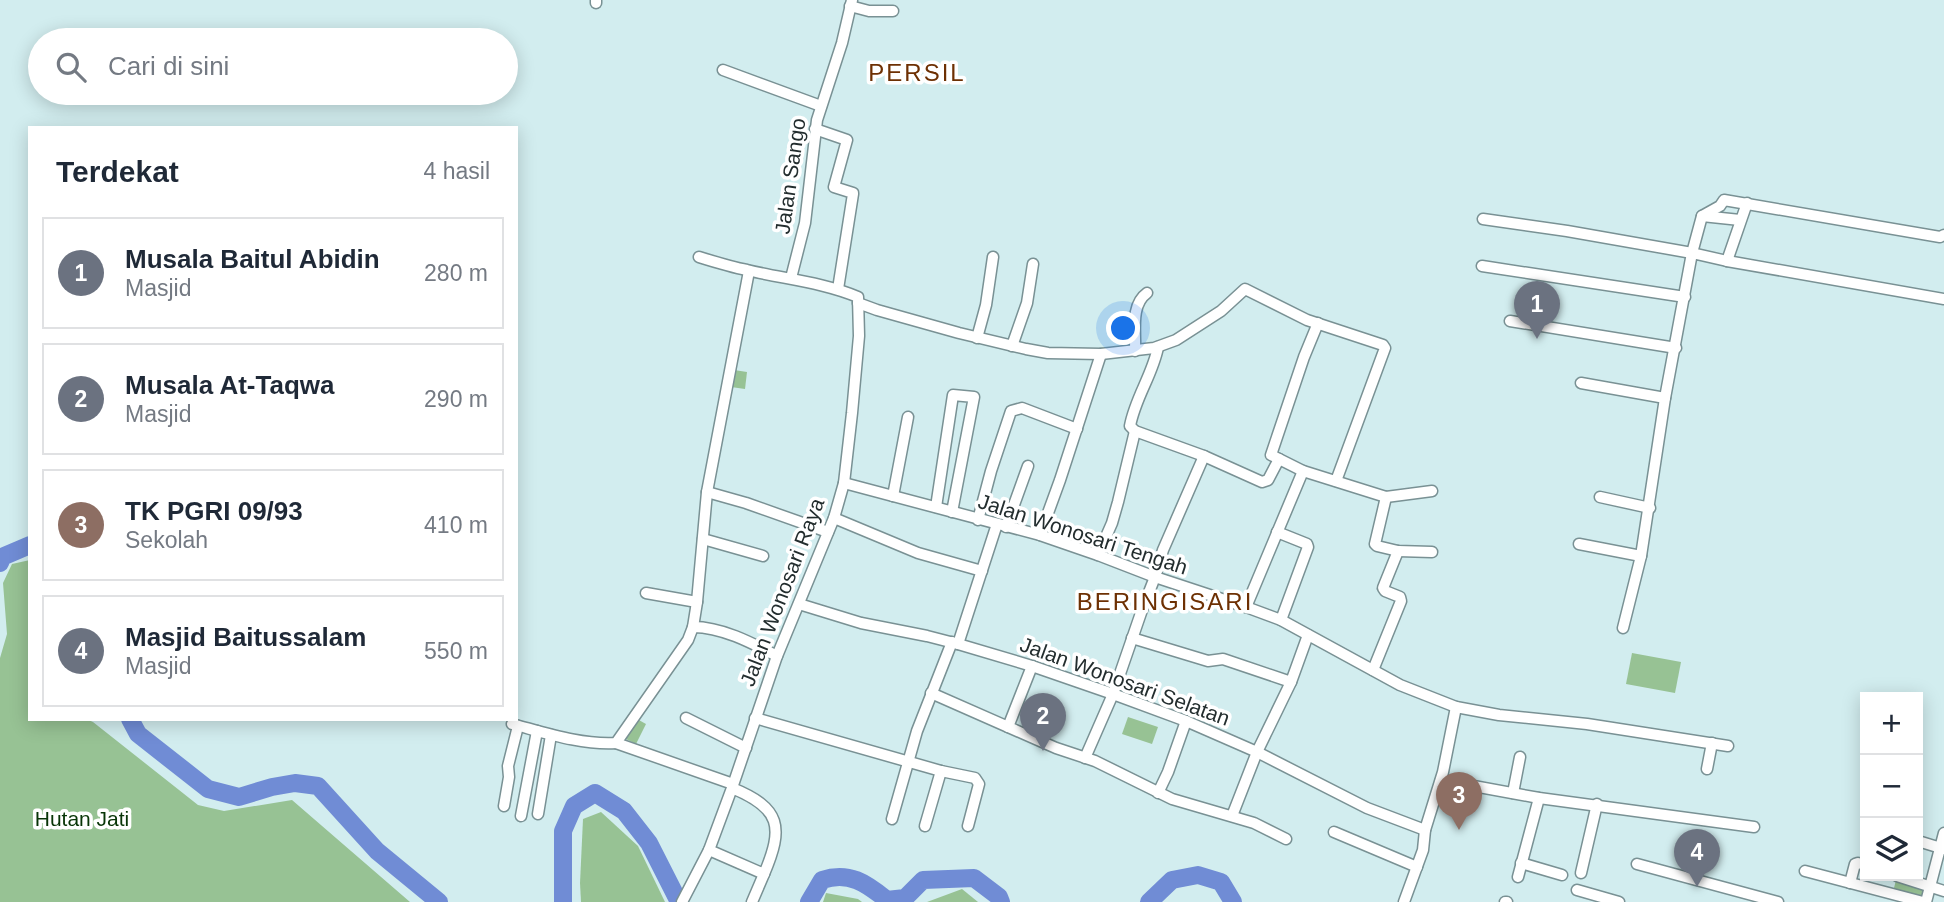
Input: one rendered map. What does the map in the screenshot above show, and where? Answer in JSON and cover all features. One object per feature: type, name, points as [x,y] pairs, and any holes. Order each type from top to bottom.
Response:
[{"type":"street","points":[[851,3],[869,11],[893,11]]},
{"type":"street","name":"Jalan Sango","points":[[791,278],[805,223],[815,129],[842,43],[851,3]]},
{"type":"street","points":[[723,70],[821,106]]},
{"type":"street","points":[[815,129],[847,139],[834,187],[853,194],[838,289]]},
{"type":"street","points":[[1623,628],[1641,556],[1665,398],[1692,253],[1702,216],[1720,206],[1723,200],[1940,237],[1944,235]]},
{"type":"street","points":[[1727,261],[1747,203]]},
{"type":"street","points":[[1702,216],[1740,220]]},
{"type":"street","points":[[1483,219],[1567,231],[1944,299]]},
{"type":"street","points":[[699,257],[748,271],[838,289],[877,310],[977,338],[1048,353],[1101,354],[1158,346],[1186,336],[1221,311],[1245,289],[1318,323],[1383,345],[1384,352],[1335,481]]},
{"type":"street","points":[[977,338],[986,305],[993,257]]},
{"type":"street","points":[[1012,346],[1027,303],[1033,264]]},
{"type":"street","points":[[1482,266],[1685,297]]},
{"type":"street","points":[[616,743],[680,653],[693,627],[707,492],[748,271]]},
{"type":"street","points":[[1135,351],[1136,311],[1141,297],[1147,293]]},
{"type":"street","name":"Jalan Wonosari Raya","points":[[681,902],[709,850],[777,656],[834,518],[844,483],[859,336],[858,300]]},
{"type":"street","points":[[1510,321],[1676,348]]},
{"type":"street","points":[[1318,323],[1271,455],[1303,471],[1386,497],[1432,491]]},
{"type":"street","points":[[1158,346],[1153,367],[1130,423],[1135,431],[1204,456],[1262,482],[1268,480],[1279,459]]},
{"type":"street","points":[[1040,535],[1101,354]]},
{"type":"street","points":[[1581,383],[1665,398]]},
{"type":"street","points":[[936,507],[953,395],[972,396],[974,399],[952,512]]},
{"type":"street","points":[[978,520],[991,471],[1012,411],[1022,408],[1077,429]]},
{"type":"street","points":[[893,496],[908,417]]},
{"type":"street","points":[[1098,555],[1118,502],[1135,431]]},
{"type":"street","points":[[1085,758],[1113,694],[1163,550],[1204,456]]},
{"type":"street","points":[[892,819],[917,731],[931,693],[955,643],[1001,525],[1028,466]]},
{"type":"street","points":[[1246,607],[1303,471]]},
{"type":"street","name":"Jalan Wonosari Tengah","points":[[844,483],[1040,535],[1246,607],[1280,620],[1401,685],[1456,707],[1728,746]]},
{"type":"street","points":[[707,492],[760,507],[828,532]]},
{"type":"street","points":[[1386,497],[1375,544],[1398,551],[1432,552]]},
{"type":"street","points":[[1600,497],[1650,508]]},
{"type":"street","points":[[834,518],[918,553],[982,572]]},
{"type":"street","points":[[1277,532],[1307,544],[1308,547],[1280,620]]},
{"type":"street","points":[[703,539],[763,556]]},
{"type":"street","points":[[1579,544],[1641,556]]},
{"type":"street","points":[[1373,670],[1401,601],[1400,597],[1383,588],[1398,551]]},
{"type":"street","points":[[646,593],[697,602]]},
{"type":"street","name":"Jalan Wonosari Selatan","points":[[799,604],[861,623],[955,643],[1032,666],[1186,720],[1257,752],[1367,808],[1425,830]]},
{"type":"street","points":[[693,627],[703,627],[749,642],[777,656]]},
{"type":"street","points":[[1232,816],[1257,752],[1291,682],[1308,635]]},
{"type":"street","points":[[1132,638],[1208,661],[1223,659],[1291,682]]},
{"type":"street","points":[[1008,727],[1032,666]]},
{"type":"street","points":[[931,693],[1107,767],[1157,793],[1254,823],[1286,839]]},
{"type":"street","points":[[1404,902],[1423,850],[1425,830],[1441,780],[1456,707]]},
{"type":"street","points":[[685,718],[746,748]]},
{"type":"street","points":[[755,718],[978,780],[968,826]]},
{"type":"street","points":[[1157,793],[1168,772],[1186,720]]},
{"type":"street","points":[[503,806],[515,725],[601,744],[616,743],[733,786],[755,797],[773,816],[776,825],[775,840],[752,902]]},
{"type":"street","points":[[521,816],[537,731]]},
{"type":"street","points":[[538,814],[551,735]]},
{"type":"street","points":[[1707,769],[1712,743]]},
{"type":"street","points":[[1513,793],[1520,758]]},
{"type":"street","points":[[925,826],[941,771]]},
{"type":"street","points":[[1441,780],[1539,798],[1754,827]]},
{"type":"street","points":[[507,790],[526,792]]},
{"type":"street","points":[[1518,877],[1539,798]]},
{"type":"street","points":[[1581,873],[1597,804]]},
{"type":"street","points":[[1334,832],[1417,867]]},
{"type":"street","points":[[1805,871],[1925,902],[1942,849],[1944,833]]},
{"type":"street","points":[[1923,843],[1942,849]]},
{"type":"street","points":[[709,850],[764,874]]},
{"type":"street","points":[[1521,863],[1562,875]]},
{"type":"street","points":[[1850,883],[1855,864],[1860,863]]},
{"type":"street","points":[[1637,864],[1777,902]]},
{"type":"street","points":[[1912,881],[1944,891]]},
{"type":"street","points":[[1577,890],[1619,902]]},
{"type":"green space","points":[[734,370],[747,372],[745,389],[731,387]]},
{"type":"green space","name":"Hutan Jati","points":[[28,560],[28,721],[93,722],[198,805],[224,811],[292,800],[410,902],[0,902],[0,658],[7,634],[3,583],[12,564]]},
{"type":"green space","points":[[1632,653],[1681,662],[1675,693],[1626,684]]},
{"type":"green space","points":[[1128,717],[1158,727],[1152,744],[1122,734]]},
{"type":"green space","points":[[637,719],[646,724],[636,744],[626,739]]},
{"type":"green space","points":[[601,812],[638,846],[665,902],[581,902],[583,819]]},
{"type":"green space","points":[[1896,881],[1924,888],[1921,900],[1893,892]]},
{"type":"green space","points":[[962,889],[978,902],[927,902]]},
{"type":"green space","points":[[826,893],[858,899],[862,902],[823,902]]},
{"type":"waterway","points":[[0,563],[2,557],[28,546]]},
{"type":"waterway","points":[[131,721],[138,734],[208,789],[239,797],[295,783],[318,786],[377,851],[439,902]]},
{"type":"waterway","points":[[563,902],[563,831],[574,806],[595,793],[624,811],[649,843],[679,902]]},
{"type":"waterway","points":[[1149,902],[1172,880],[1198,875],[1221,882],[1233,902]]},
{"type":"waterway","points":[[809,902],[822,880],[841,877],[857,880],[887,900],[905,898],[923,880],[974,878],[999,897],[1001,902]]},
{"type":"place","name":"Musala Baitul Abidin","points":[[1537,339]]},
{"type":"place","name":"Musala At-Taqwa","points":[[1043,751]]},
{"type":"place","name":"TK PGRI 09/93","points":[[1459,830]]},
{"type":"place","name":"Masjid Baitussalam","points":[[1697,887]]},
{"type":"district","name":"PERSIL","points":[[917,72]]},
{"type":"district","name":"BERINGISARI","points":[[1165,601]]}]
